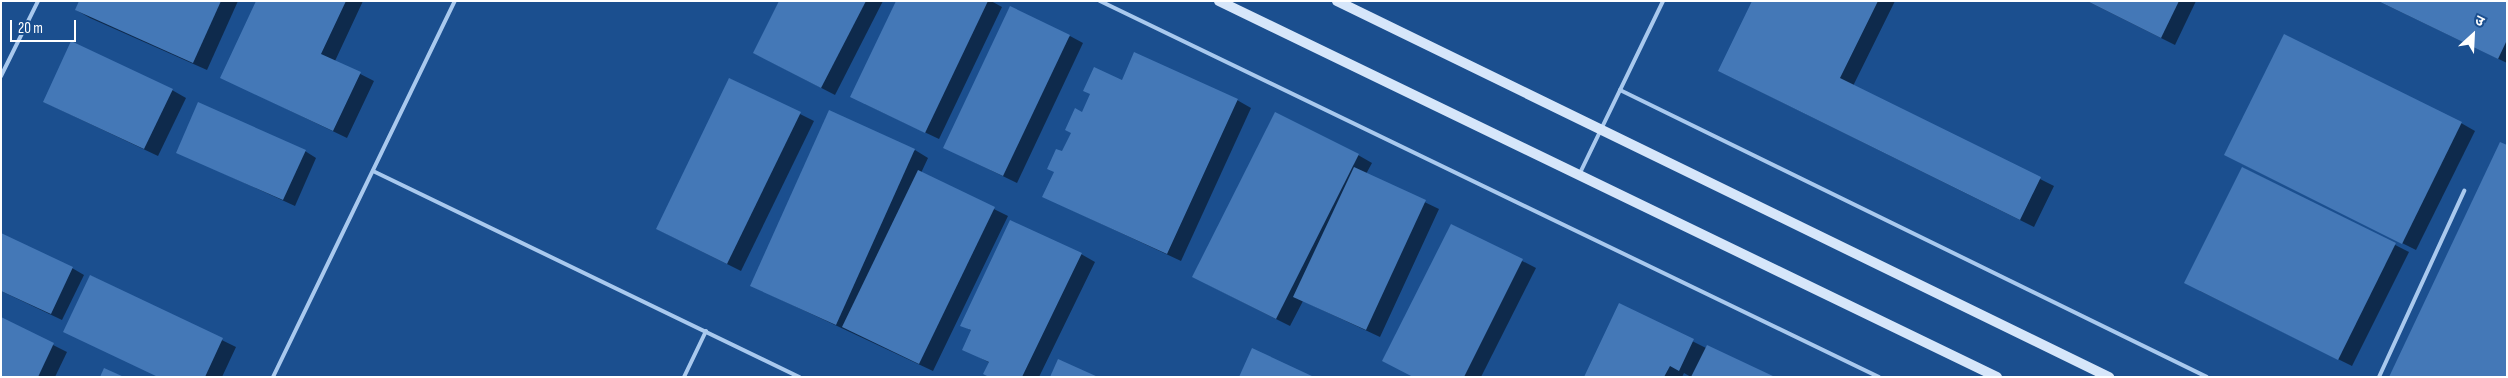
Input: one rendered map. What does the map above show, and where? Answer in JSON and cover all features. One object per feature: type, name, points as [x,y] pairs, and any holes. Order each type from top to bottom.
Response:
[{"type":"street","points":[[1219,1],[1997,377]]},
{"type":"street","points":[[1337,1],[2109,377]]},
{"type":"lane","points":[[1,76],[38,1]]},
{"type":"lane","points":[[273,377],[455,1]]},
{"type":"lane","points":[[1100,1],[1879,377]]},
{"type":"lane","points":[[1579,175],[1663,1]]},
{"type":"lane","points":[[1620,90],[2207,377]]},
{"type":"lane","points":[[373,171],[800,377]]},
{"type":"lane","points":[[2379,377],[2464,192]]},
{"type":"lane","points":[[684,377],[706,331]]},
{"type":"building","points":[[79,1],[221,1],[193,63],[75,10]]},
{"type":"building","points":[[256,1],[346,1],[321,54],[361,72],[333,131],[220,78]]},
{"type":"building","points":[[779,1],[866,1],[821,88],[753,53]]},
{"type":"building","points":[[896,1],[988,1],[925,133],[850,97]]},
{"type":"building","points":[[1752,1],[1878,1],[1840,78],[2041,177],[2020,220],[1718,71]]},
{"type":"building","points":[[2087,1],[2179,1],[2161,38]]},
{"type":"building","points":[[2378,1],[2507,1],[2507,40],[2498,59]]},
{"type":"building","points":[[1010,6],[1070,35],[1003,176],[943,148]]},
{"type":"building","points":[[2284,34],[2462,122],[2402,244],[2224,155]]},
{"type":"building","points":[[71,41],[173,89],[144,149],[43,102]]},
{"type":"building","points":[[1134,52],[1238,99],[1167,254],[1042,197],[1054,172],[1047,169],[1056,149],[1062,151],[1071,133],[1065,130],[1075,108],[1082,112],[1090,94],[1083,91],[1094,67],[1122,80]]},
{"type":"building","points":[[729,78],[801,112],[727,264],[656,229]]},
{"type":"building","points":[[198,102],[306,150],[283,200],[176,153]]},
{"type":"building","points":[[829,110],[915,149],[836,325],[750,286]]},
{"type":"building","points":[[1275,112],[1359,154],[1276,319],[1192,277]]},
{"type":"building","points":[[2500,142],[2507,145],[2507,377],[2389,377]]},
{"type":"building","points":[[1354,167],[1426,200],[1366,330],[1293,297]]},
{"type":"building","points":[[2242,167],[2396,243],[2338,360],[2184,283]]},
{"type":"building","points":[[918,170],[995,207],[919,364],[842,327]]},
{"type":"building","points":[[1010,220],[1082,253],[1022,377],[989,377],[983,374],[989,362],[962,350],[971,330],[960,326]]},
{"type":"building","points":[[1451,224],[1523,259],[1464,377],[1413,377],[1382,361]]},
{"type":"building","points":[[1,233],[73,267],[51,314],[1,291]]},
{"type":"building","points":[[90,275],[223,338],[205,377],[158,377],[63,332]]},
{"type":"building","points":[[1619,303],[1694,339],[1679,371],[1670,366],[1664,377],[1584,377]]},
{"type":"building","points":[[1,317],[54,343],[38,377],[1,377]]},
{"type":"building","points":[[1707,345],[1775,377],[1691,377]]},
{"type":"building","points":[[1252,348],[1314,377],[1239,377]]},
{"type":"building","points":[[1058,359],[1098,377],[1050,377]]},
{"type":"building","points":[[104,368],[124,377],[100,377]]}]
